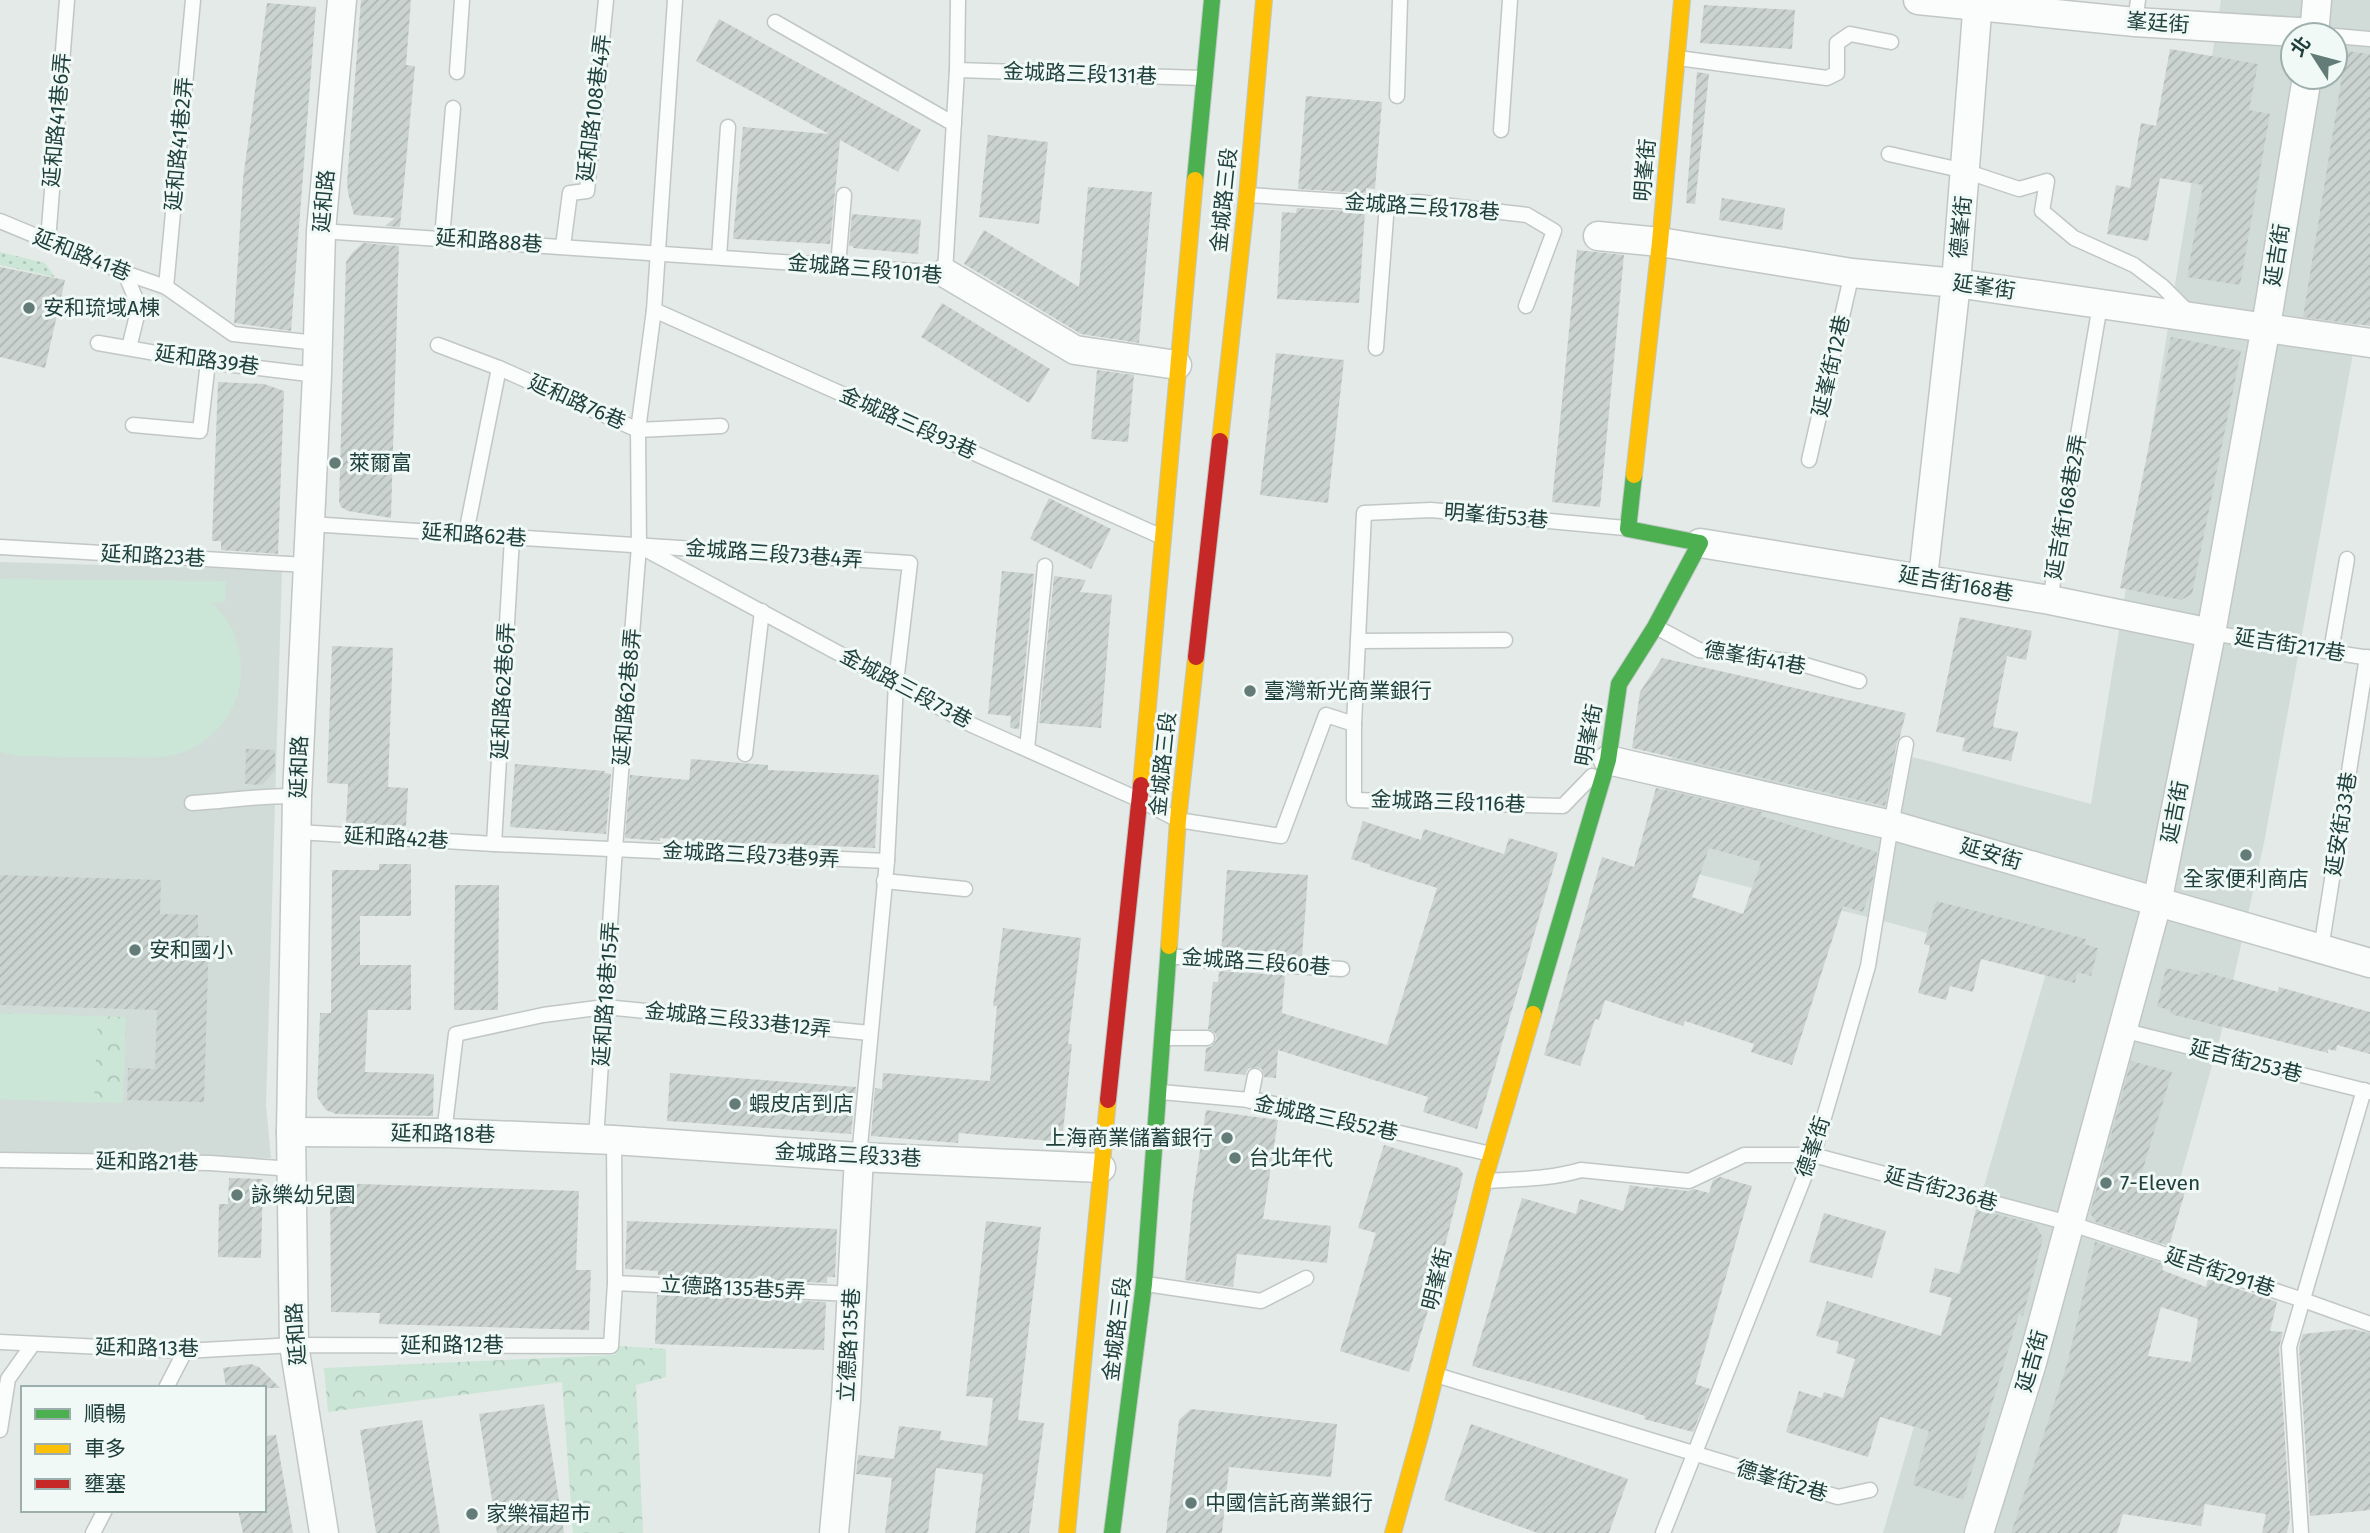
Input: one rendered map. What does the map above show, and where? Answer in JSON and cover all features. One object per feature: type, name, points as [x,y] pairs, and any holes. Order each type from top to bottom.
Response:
[{"type":"main road","name":"金城路三段","points":[[1067,1533],[1101,1168],[1140,800],[1161,536],[1212,0]]},
{"type":"main road","name":"金城路三段","points":[[1112,1533],[1144,1284],[1178,820],[1247,195],[1264,0]]},
{"type":"main road","name":"明峯街","points":[[1628,528],[1660,242],[1682,0]]},
{"type":"main road","points":[[1628,528],[1700,543]]},
{"type":"main road","name":"明峯街","points":[[1393,1533],[1484,1181],[1608,761],[1619,684],[1655,627],[1700,543]]},
{"type":"street","name":"延和路","points":[[324,1533],[294,1345],[291,1132],[297,796],[317,375],[321,230],[342,0]]},
{"type":"street","name":"峯廷街","points":[[1917,0],[2136,11],[2279,29]]},
{"type":"street","points":[[2318,0],[2321,21]]},
{"type":"street","name":"德峯街","points":[[1923,578],[1956,283],[1978,3]]},
{"type":"street","name":"延吉街","points":[[1979,1533],[2031,1366],[2157,903],[2211,634],[2305,91]]},
{"type":"street","name":"延峯街","points":[[1598,236],[1660,242],[1852,273],[1956,283],[2370,343]]},
{"type":"street","name":"金城路三段101巷","points":[[945,273],[1075,350],[1177,365]]},
{"type":"street","name":"延吉街168巷","points":[[1700,543],[2050,600],[2211,634]]},
{"type":"street","name":"延安街","points":[[1608,761],[1891,825],[2370,963]]},
{"type":"street","name":"延和路18巷","points":[[291,1132],[444,1132],[605,1139]]},
{"type":"street","name":"金城路三段33巷","points":[[605,1139],[859,1157],[1101,1168]]},
{"type":"street","name":"立德路135巷","points":[[834,1533],[846,1401],[859,1157]]},
{"type":"lane","name":"延和路41巷6弄","points":[[48,241],[67,0]]},
{"type":"lane","name":"延和路41巷2弄","points":[[166,288],[192,0]]},
{"type":"lane","points":[[457,72],[462,0]]},
{"type":"lane","name":"延和路108巷4弄","points":[[563,246],[569,193],[587,191],[606,0]]},
{"type":"lane","name":"延和路62巷8弄","points":[[615,848],[639,546],[638,429],[654,310],[675,0]]},
{"type":"lane","points":[[945,273],[957,70],[958,0]]},
{"type":"lane","points":[[1397,96],[1400,0]]},
{"type":"lane","points":[[1501,130],[1510,0]]},
{"type":"lane","points":[[775,22],[954,124]]},
{"type":"lane","points":[[1677,58],[1827,78],[1837,73],[1837,43],[1850,34],[1891,42]]},
{"type":"lane","points":[[2349,37],[2370,39]]},
{"type":"lane","name":"金城路三段131巷","points":[[957,70],[1203,78]]},
{"type":"lane","points":[[442,238],[453,108]]},
{"type":"lane","points":[[719,257],[728,127]]},
{"type":"lane","points":[[1889,154],[1965,171],[2020,189],[2047,181],[2042,211],[2074,238],[2134,265],[2162,286],[2193,317]]},
{"type":"lane","points":[[838,265],[844,195]]},
{"type":"lane","name":"金城路三段178巷","points":[[1247,195],[1387,204],[1417,202],[1527,215],[1554,231],[1526,306]]},
{"type":"lane","points":[[1376,348],[1387,204]]},
{"type":"lane","name":"延和路41巷","points":[[0,221],[166,288],[233,334],[317,344]]},
{"type":"lane","name":"延和路88巷","points":[[321,230],[658,253]]},
{"type":"lane","name":"金城路三段101巷","points":[[658,253],[945,273]]},
{"type":"lane","points":[[125,273],[139,307],[129,348]]},
{"type":"lane","name":"延峯街12巷","points":[[1809,460],[1852,273]]},
{"type":"lane","name":"延吉街168巷2弄","points":[[2050,600],[2100,305]]},
{"type":"lane","name":"金城路三段93巷","points":[[654,310],[1161,536]]},
{"type":"lane","name":"延和路39巷","points":[[98,343],[208,362],[317,375]]},
{"type":"lane","name":"延和路76巷","points":[[438,345],[499,368],[638,429],[721,426]]},
{"type":"lane","points":[[133,425],[200,431],[208,362]]},
{"type":"lane","points":[[466,533],[499,368]]},
{"type":"lane","name":"明峯街53巷","points":[[1358,641],[1364,513],[1430,510],[1628,528]]},
{"type":"lane","name":"延和路62巷","points":[[310,524],[639,546]]},
{"type":"lane","name":"延和路62巷6弄","points":[[494,844],[512,538]]},
{"type":"lane","name":"金城路三段73巷","points":[[639,546],[972,725],[1140,800],[1178,820]]},
{"type":"lane","name":"金城路三段73巷4弄","points":[[639,546],[910,563],[896,683]]},
{"type":"lane","name":"延和路23巷","points":[[0,547],[307,565]]},
{"type":"lane","points":[[2331,651],[2347,559]]},
{"type":"lane","points":[[1027,749],[1045,566]]},
{"type":"lane","points":[[745,754],[762,611]]},
{"type":"lane","name":"德峯街41巷","points":[[1655,627],[1699,650],[1795,662],[1859,681]]},
{"type":"lane","name":"延吉街217巷","points":[[2211,634],[2369,657]]},
{"type":"lane","points":[[1178,820],[1280,836],[1326,715],[1354,724],[1358,641],[1505,640]]},
{"type":"lane","name":"延安街33巷","points":[[2321,949],[2369,657]]},
{"type":"lane","points":[[859,1157],[887,861],[896,683]]},
{"type":"lane","name":"金城路三段116巷","points":[[1354,724],[1354,800],[1563,806],[1608,761]]},
{"type":"lane","name":"德峯街","points":[[1663,1533],[1813,1154],[1868,966],[1906,744]]},
{"type":"lane","points":[[192,803],[274,795],[297,796]]},
{"type":"lane","name":"延和路42巷","points":[[298,832],[494,844],[615,848]]},
{"type":"lane","name":"金城路三段73巷9弄","points":[[615,848],[887,861]]},
{"type":"lane","name":"延和路18巷15弄","points":[[611,1346],[614,1283],[605,1139],[605,1007],[615,848]]},
{"type":"lane","points":[[884,881],[965,889]]},
{"type":"lane","name":"金城路三段60巷","points":[[1169,956],[1342,969]]},
{"type":"lane","name":"金城路三段33巷12弄","points":[[444,1132],[456,1034],[542,1015],[605,1007],[870,1033]]},
{"type":"lane","name":"延吉街253巷","points":[[2122,1030],[2367,1091]]},
{"type":"lane","points":[[1163,1038],[1207,1038]]},
{"type":"lane","points":[[1250,1101],[1255,1076]]},
{"type":"lane","name":"金城路三段52巷","points":[[1159,1091],[1261,1101],[1492,1155]]},
{"type":"lane","points":[[2301,1533],[2289,1347],[2367,1091]]},
{"type":"lane","name":"延吉街236巷","points":[[1484,1181],[1525,1180],[1565,1175],[1581,1170],[1689,1181],[1744,1155],[1813,1154],[2069,1223]]},
{"type":"lane","name":"延和路21巷","points":[[0,1160],[210,1163],[293,1169]]},
{"type":"lane","name":"延吉街291巷","points":[[2069,1223],[2370,1324]]},
{"type":"lane","points":[[1144,1284],[1261,1301],[1306,1278]]},
{"type":"lane","name":"立德路135巷5弄","points":[[614,1283],[852,1294]]},
{"type":"lane","name":"延和路13巷","points":[[0,1342],[185,1351],[294,1345]]},
{"type":"lane","points":[[0,1430],[8,1379],[33,1344]]},
{"type":"lane","name":"延和路12巷","points":[[294,1345],[611,1346]]},
{"type":"lane","points":[[167,1386],[185,1351]]},
{"type":"lane","name":"德峯街2巷","points":[[1434,1375],[1838,1497],[1870,1490]]},
{"type":"lane","points":[[93,1533],[104,1512]]},
{"type":"shaded area","points":[[2221,0],[2370,0],[2370,260],[2264,843],[2221,1034],[2080,1533],[1883,1533],[2048,966],[1642,860],[1687,707],[1925,760],[2091,804]]},
{"type":"shaded area","name":"安和國小","points":[[0,562],[282,570],[266,1105],[271,1158],[0,1153]]},
{"type":"green space","points":[[0,252],[45,263],[55,277],[0,265]]},
{"type":"green space","points":[[0,579],[226,581],[225,602],[212,603],[231,626],[240,654],[240,687],[231,710],[206,740],[184,752],[167,756],[18,756],[0,752]]},
{"type":"green space","points":[[0,1013],[126,1017],[123,1103],[0,1099]]},
{"type":"green space","points":[[0,1013],[98,1016],[94,1103],[0,1099]]},
{"type":"green space","points":[[619,1346],[666,1349],[666,1377],[636,1385],[643,1533],[573,1533],[562,1382],[328,1412],[324,1368],[615,1355]]},
{"type":"building","points":[[361,0],[411,0],[406,65],[415,66],[400,227],[385,226],[395,218],[354,215],[348,193]]},
{"type":"building","points":[[267,3],[316,7],[291,331],[234,323],[243,179]]},
{"type":"building","points":[[1704,5],[1795,10],[1792,49],[1700,43]]},
{"type":"building","points":[[719,19],[921,130],[898,172],[840,140],[830,244],[733,239],[743,127],[829,134],[696,61]]},
{"type":"building","points":[[2170,49],[2258,64],[2249,110],[2270,114],[2240,285],[2187,277],[2203,185],[2160,178],[2148,241],[2107,234],[2116,185],[2130,188],[2141,123],[2156,126]]},
{"type":"building","points":[[2349,51],[2370,54],[2370,326],[2303,317],[2340,91],[2349,91]]},
{"type":"building","points":[[1697,72],[1709,74],[1695,204],[1686,203]]},
{"type":"building","points":[[1306,96],[1382,102],[1375,189],[1366,188],[1366,193],[1298,189]]},
{"type":"building","points":[[988,135],[1048,142],[1039,224],[979,217]]},
{"type":"building","points":[[1088,187],[1152,192],[1139,343],[1081,334],[964,264],[984,230],[1079,287]]},
{"type":"building","points":[[1722,198],[1785,208],[1782,230],[1719,220]]},
{"type":"building","points":[[1297,208],[1365,212],[1359,303],[1277,299],[1282,212],[1296,213]]},
{"type":"building","points":[[852,214],[921,220],[918,254],[849,246]]},
{"type":"building","points":[[363,243],[399,246],[391,518],[348,511],[341,507],[339,502],[346,262]]},
{"type":"building","points":[[1577,250],[1624,255],[1600,507],[1552,502]]},
{"type":"building","name":"安和琉域A棟","points":[[0,267],[65,280],[45,368],[0,357]]},
{"type":"building","points":[[942,303],[1050,369],[1029,403],[921,337]]},
{"type":"building","points":[[2171,337],[2241,351],[2192,594],[2181,600],[2120,588]]},
{"type":"building","points":[[1276,353],[1344,360],[1328,503],[1260,495]]},
{"type":"building","points":[[1097,370],[1134,375],[1128,442],[1091,439]]},
{"type":"building","points":[[218,382],[264,384],[284,391],[278,554],[221,550],[221,541],[212,541]]},
{"type":"building","points":[[1049,498],[1111,529],[1091,569],[1030,539]]},
{"type":"building","points":[[1002,571],[1034,574],[1019,729],[1010,728],[1011,716],[988,714]]},
{"type":"building","points":[[1054,576],[1086,580],[1080,592],[1112,595],[1101,728],[1039,723]]},
{"type":"building","points":[[1960,617],[2032,631],[2026,660],[2007,656],[1993,727],[2018,732],[2011,761],[1962,751],[1965,738],[1936,732]]},
{"type":"building","points":[[332,646],[393,648],[388,787],[408,788],[406,826],[346,823],[348,784],[327,783]]},
{"type":"building","points":[[1662,658],[1906,713],[1897,742],[1885,806],[1632,748],[1640,692]]},
{"type":"building","points":[[246,749],[275,750],[275,771],[262,785],[245,784]]},
{"type":"building","points":[[691,759],[768,765],[768,770],[879,775],[875,848],[762,843],[762,846],[625,838],[630,775],[689,780]]},
{"type":"building","points":[[515,764],[605,771],[604,773],[611,774],[606,834],[510,827]]},
{"type":"building","points":[[1656,788],[1762,812],[1761,816],[1877,852],[1872,885],[1863,912],[1843,906],[1792,1065],[1751,1052],[1754,1044],[1685,1021],[1683,1026],[1605,1000],[1599,1020],[1595,1019],[1580,1066],[1544,1055],[1602,857],[1634,867]],"holes":[[[1709,848],[1761,862],[1743,914],[1692,897]]]},
{"type":"building","points":[[1363,821],[1421,840],[1424,829],[1504,854],[1509,838],[1558,853],[1477,1129],[1423,1112],[1428,1097],[1278,1050],[1276,1078],[1264,1077],[1262,1069],[1256,1067],[1248,1069],[1245,1075],[1204,1071],[1206,1048],[1212,1046],[1217,1039],[1215,1033],[1208,1029],[1213,982],[1218,982],[1219,971],[1285,975],[1282,1013],[1387,1045],[1437,888],[1351,859]]},
{"type":"building","points":[[379,864],[411,864],[411,916],[360,916],[360,965],[411,965],[411,1010],[368,1010],[365,1072],[434,1074],[433,1116],[336,1114],[326,1110],[317,1097],[320,1013],[331,1013],[332,870],[379,870]]},
{"type":"building","points":[[1227,870],[1308,875],[1302,957],[1221,952]]},
{"type":"building","points":[[0,875],[161,880],[160,914],[198,915],[198,936],[209,936],[204,1102],[127,1100],[128,1068],[155,1069],[157,1010],[0,1005]]},
{"type":"building","points":[[455,885],[499,885],[498,1010],[454,1010]]},
{"type":"building","points":[[1936,901],[2086,939],[2084,944],[2098,948],[2091,976],[2077,972],[2075,983],[1981,959],[1973,992],[1950,986],[1946,1000],[1918,993],[1930,946],[1924,944]]},
{"type":"building","points":[[1003,928],[1081,938],[1068,1044],[1072,1044],[1062,1142],[959,1133],[958,1143],[871,1136],[875,1088],[882,1089],[883,1073],[990,1081],[997,1006],[993,1006]]},
{"type":"building","points":[[2166,968],[2200,975],[2201,971],[2278,992],[2279,987],[2370,1012],[2370,1054],[2337,1045],[2336,1051],[2328,1049],[2328,1053],[2170,1014],[2171,1010],[2157,1007]]},
{"type":"building","points":[[2131,1061],[2172,1072],[2140,1179],[2185,1192],[2169,1246],[2096,1222],[2090,1213]]},
{"type":"building","points":[[670,1073],[856,1087],[851,1134],[667,1121]]},
{"type":"building","points":[[1206,1110],[1278,1120],[1263,1219],[1331,1226],[1327,1263],[1237,1254],[1233,1287],[1185,1280],[1193,1197]]},
{"type":"building","points":[[1384,1145],[1459,1168],[1463,1174],[1433,1294],[1409,1372],[1340,1351],[1376,1233],[1358,1228]]},
{"type":"building","points":[[1720,1177],[1752,1186],[1695,1384],[1710,1389],[1693,1432],[1644,1419],[1645,1416],[1577,1395],[1472,1366],[1522,1198],[1576,1214],[1580,1199],[1623,1211],[1630,1185],[1653,1189],[1694,1189],[1709,1193],[1713,1180]]},
{"type":"building","points":[[229,1178],[263,1179],[261,1258],[218,1257],[219,1204],[228,1204]]},
{"type":"building","points":[[330,1183],[579,1191],[576,1270],[591,1270],[589,1330],[379,1324],[380,1313],[331,1312]]},
{"type":"building","points":[[1976,1209],[2035,1224],[2043,1238],[2023,1316],[2019,1314],[1963,1500],[1913,1485],[1929,1431],[1880,1417],[1868,1457],[1786,1432],[1799,1391],[1822,1398],[1824,1392],[1843,1398],[1855,1359],[1836,1353],[1839,1342],[1816,1336],[1827,1301],[1941,1336],[1952,1298],[1929,1292],[1935,1268],[1960,1274]]},
{"type":"building","points":[[1824,1213],[1886,1231],[1872,1278],[1809,1262]]},
{"type":"building","points":[[627,1221],[837,1229],[835,1277],[827,1277],[827,1283],[658,1275],[658,1271],[625,1269]]},
{"type":"building","points":[[986,1221],[1041,1227],[1018,1420],[1044,1423],[1029,1533],[975,1533],[983,1474],[936,1468],[928,1533],[885,1533],[892,1478],[856,1474],[858,1455],[894,1459],[899,1426],[941,1431],[940,1440],[987,1446],[993,1398],[966,1396]]},
{"type":"building","points":[[2095,1242],[2164,1264],[2162,1270],[2206,1287],[2208,1279],[2277,1302],[2270,1331],[2283,1332],[2279,1348],[2290,1518],[2287,1533],[2262,1533],[2266,1514],[2205,1504],[2201,1526],[2123,1514],[2117,1533],[2011,1533],[2068,1361]],"holes":[[[2161,1307],[2198,1319],[2191,1362],[2148,1356]]]},
{"type":"building","points":[[657,1295],[826,1302],[824,1350],[655,1344]]},
{"type":"building","points":[[2351,1329],[2370,1333],[2370,1510],[2310,1516],[2299,1348],[2303,1334]]},
{"type":"building","points":[[251,1364],[259,1367],[280,1388],[226,1386],[223,1368]]},
{"type":"building","points":[[544,1404],[564,1533],[497,1533],[479,1414]]},
{"type":"building","points":[[1191,1409],[1337,1424],[1331,1477],[1229,1467],[1222,1533],[1166,1533],[1179,1420]]},
{"type":"building","points":[[422,1420],[440,1533],[376,1533],[360,1430]]},
{"type":"building","points":[[1471,1424],[1628,1479],[1609,1533],[1538,1533],[1444,1500]]},
{"type":"building","points":[[276,1435],[293,1533],[243,1533],[238,1512],[266,1512],[266,1436]]},
{"type":"traffic: fast","points":[[1195,180],[1212,0]]},
{"type":"traffic: fast","points":[[1533,1014],[1608,760],[1619,684],[1655,627],[1700,543],[1628,529],[1634,475]]},
{"type":"traffic: fast","points":[[1112,1533],[1144,1284],[1169,946]]},
{"type":"traffic: slow","points":[[1220,441],[1247,195],[1264,0]]},
{"type":"traffic: slow","points":[[1634,475],[1660,242],[1682,0]]},
{"type":"traffic: slow","points":[[1141,785],[1195,180]]},
{"type":"traffic: slow","points":[[1169,946],[1178,820],[1196,657]]},
{"type":"traffic: slow","points":[[1393,1533],[1484,1181],[1533,1014]]},
{"type":"traffic: slow","points":[[1067,1533],[1108,1100]]},
{"type":"traffic: jam","points":[[1196,657],[1220,441]]},
{"type":"traffic: jam","points":[[1108,1100],[1141,785]]},
{"type":"place","name":"安和琉域A棟","points":[[29,308]]},
{"type":"place","name":"萊爾富","points":[[335,463]]},
{"type":"place","name":"臺灣新光商業銀行","points":[[1250,691]]},
{"type":"place","name":"全家便利商店","points":[[2246,855]]},
{"type":"place","name":"安和國小","points":[[135,950]]},
{"type":"place","name":"蝦皮店到店","points":[[735,1104]]},
{"type":"place","name":"上海商業儲蓄銀行","points":[[1227,1138]]},
{"type":"place","name":"台北年代","points":[[1235,1158]]},
{"type":"place","name":"7-Eleven","points":[[2106,1183]]},
{"type":"place","name":"詠樂幼兒園","points":[[237,1195]]},
{"type":"place","name":"中國信託商業銀行","points":[[1191,1503]]},
{"type":"place","name":"家樂福超市","points":[[472,1514]]}]
